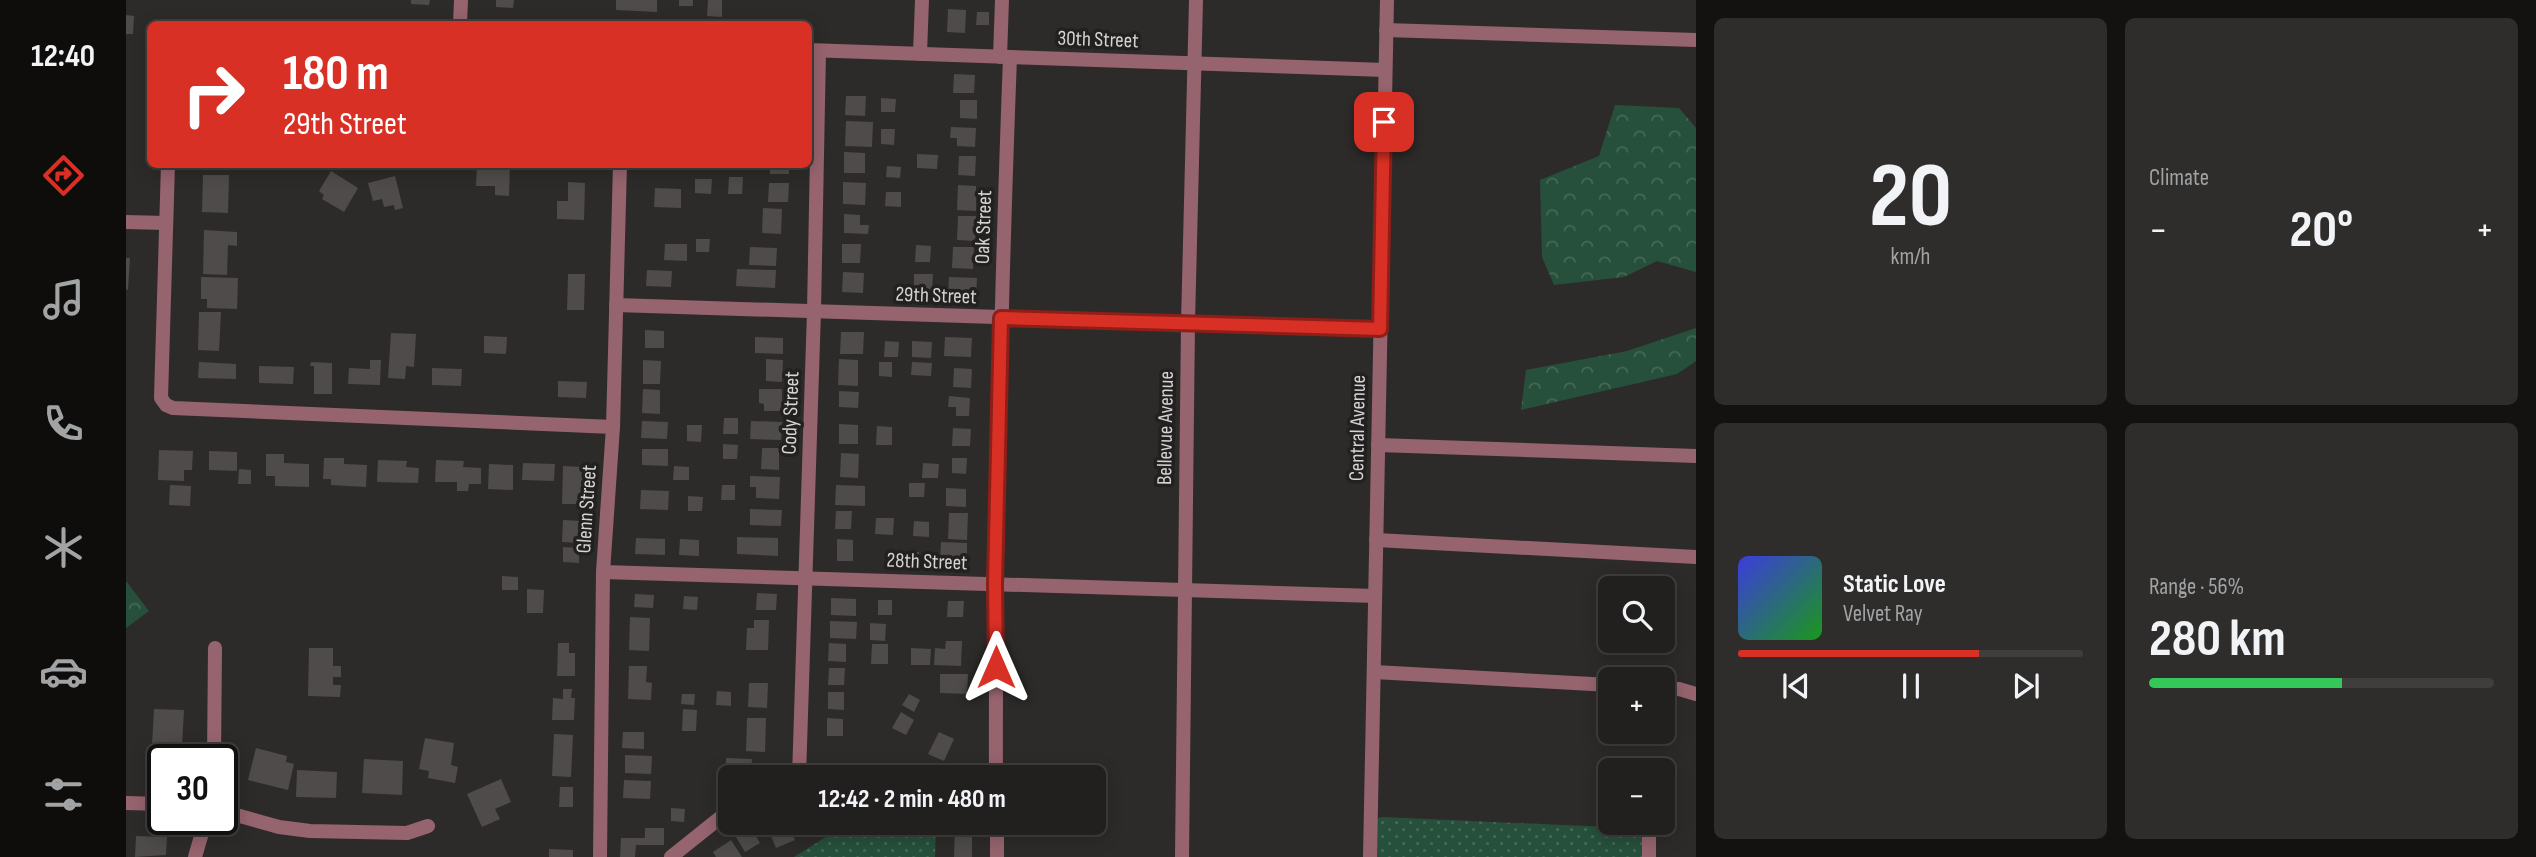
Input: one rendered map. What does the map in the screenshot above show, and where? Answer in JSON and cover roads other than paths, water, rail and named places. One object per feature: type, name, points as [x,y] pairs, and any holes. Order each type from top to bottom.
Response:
[{"type":"street","points":[[460,21],[461,0]]},
{"type":"street","points":[[920,54],[922,0]]},
{"type":"street","name":"Oak Street","points":[[996,765],[995,584],[1005,57],[1002,0]]},
{"type":"street","name":"Bellevue Avenue","points":[[1182,857],[1188,323],[1196,0]]},
{"type":"street","name":"Central Avenue","points":[[1370,857],[1387,0]]},
{"type":"street","points":[[1386,30],[1696,40]]},
{"type":"street","name":"30th Street","points":[[814,50],[1385,70]]},
{"type":"street","name":"Cody Street","points":[[800,765],[814,312],[814,50]]},
{"type":"street","points":[[168,168],[161,398],[166,405],[173,408],[612,427]]},
{"type":"street","name":"Glenn Street","points":[[600,857],[603,572],[612,427],[620,168]]},
{"type":"street","points":[[126,222],[166,223]]},
{"type":"street","name":"29th Street","points":[[616,305],[1380,329]]},
{"type":"street","points":[[1378,445],[1696,456]]},
{"type":"street","points":[[1376,540],[1696,557]]},
{"type":"street","name":"28th Street","points":[[603,572],[1375,596]]},
{"type":"street","points":[[214,744],[215,648]]},
{"type":"street","points":[[1374,672],[1598,684]]},
{"type":"street","points":[[1675,689],[1696,694]]},
{"type":"street","points":[[126,803],[147,804]]},
{"type":"street","points":[[238,815],[279,827],[310,831],[407,833],[428,826]]},
{"type":"street","points":[[671,857],[718,819]]},
{"type":"street","points":[[195,857],[201,835]]},
{"type":"street","points":[[997,835],[997,857]]},
{"type":"street","points":[[1648,857],[1649,835]]}]
